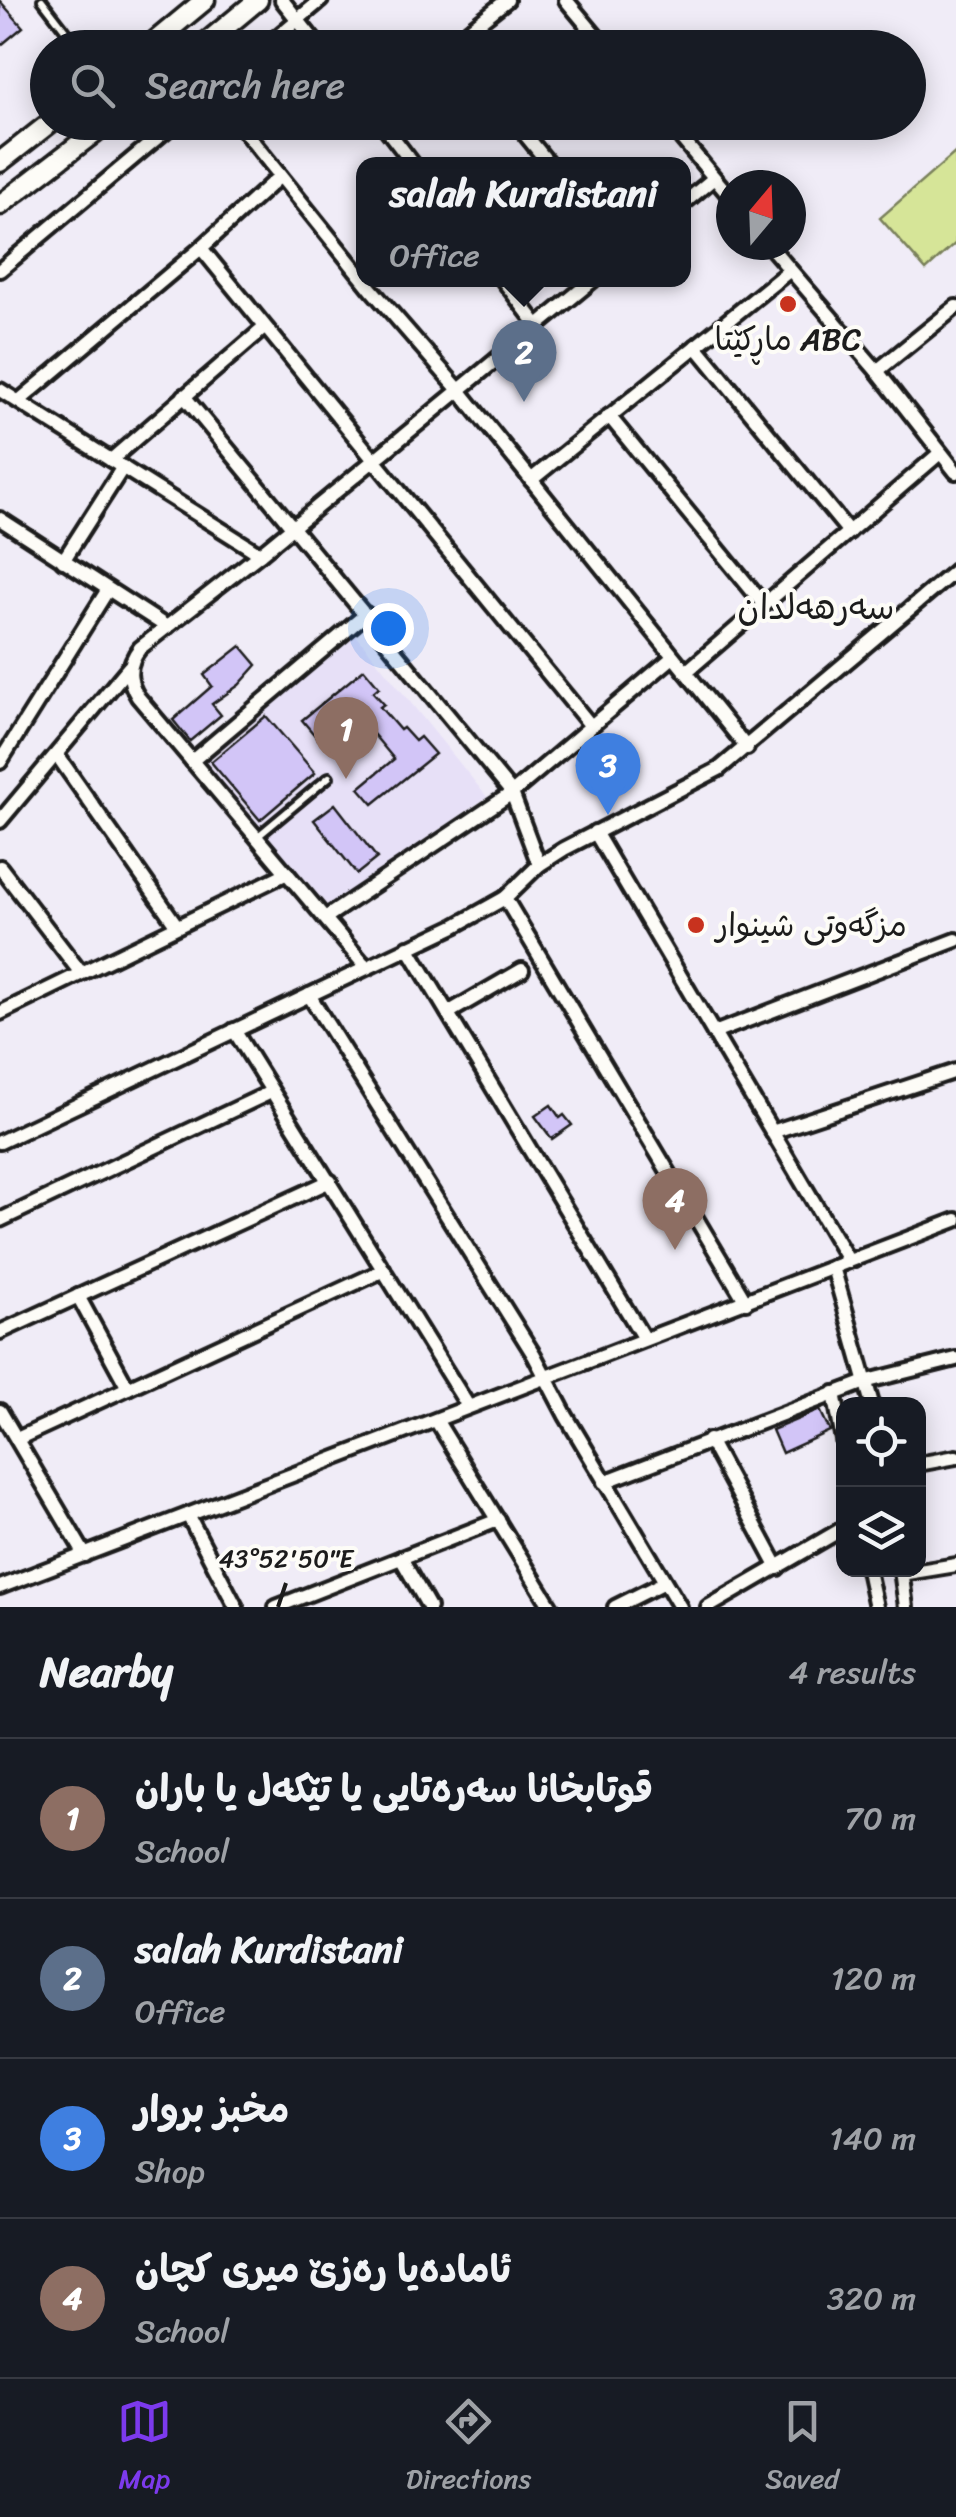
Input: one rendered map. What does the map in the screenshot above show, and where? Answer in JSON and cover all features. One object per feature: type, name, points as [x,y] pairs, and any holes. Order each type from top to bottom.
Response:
[{"type":"main road","points":[[168,30],[206,0]]},
{"type":"main road","points":[[222,30],[258,0]]},
{"type":"main road","points":[[0,162],[30,138]]},
{"type":"main road","points":[[0,205],[85,140]]},
{"type":"street","points":[[282,0],[306,30]]},
{"type":"street","points":[[284,30],[321,0]]},
{"type":"street","points":[[470,30],[508,0]]},
{"type":"street","points":[[566,0],[591,30]]},
{"type":"street","points":[[0,270],[155,140]]},
{"type":"street","points":[[252,140],[356,267]]},
{"type":"street","points":[[683,140],[716,180]]},
{"type":"street","points":[[18,402],[202,248],[280,176]]},
{"type":"street","points":[[691,197],[714,178]]},
{"type":"street","points":[[202,248],[591,726]]},
{"type":"street","points":[[782,260],[877,371],[956,472]]},
{"type":"street","points":[[531,480],[790,270]]},
{"type":"street","points":[[373,287],[747,748]]},
{"type":"street","points":[[507,287],[538,326]]},
{"type":"street","points":[[0,821],[129,667],[140,648],[585,287]]},
{"type":"street","points":[[877,371],[956,306]]},
{"type":"street","points":[[63,561],[117,464],[184,396],[264,328]]},
{"type":"street","points":[[696,346],[850,532]]},
{"type":"street","points":[[0,390],[260,554]]},
{"type":"street","points":[[184,396],[512,793],[539,865]]},
{"type":"street","points":[[609,416],[764,605]]},
{"type":"street","points":[[686,672],[940,453]]},
{"type":"street","points":[[2,524],[166,627]]},
{"type":"street","points":[[0,1142],[455,926],[505,898],[539,865],[719,769],[956,570]]},
{"type":"street","points":[[0,762],[108,591]]},
{"type":"street","points":[[192,761],[366,614]]},
{"type":"street","points":[[325,918],[512,793],[673,656]]},
{"type":"street","points":[[129,667],[138,697],[366,967]]},
{"type":"street","points":[[56,755],[177,926]]},
{"type":"street","points":[[595,832],[848,1260]]},
{"type":"street","points":[[0,867],[81,974]]},
{"type":"street","points":[[0,1013],[287,873]]},
{"type":"street","points":[[505,898],[746,1302]]},
{"type":"street","points":[[714,1033],[956,940]]},
{"type":"street","points":[[408,946],[644,1339]]},
{"type":"street","points":[[448,1014],[522,970]]},
{"type":"street","points":[[309,995],[534,1355],[544,1379],[680,1607]]},
{"type":"street","points":[[234,1030],[468,1406]]},
{"type":"street","points":[[772,1132],[956,1071]]},
{"type":"street","points":[[0,1220],[271,1092]]},
{"type":"street","points":[[0,1332],[330,1181]]},
{"type":"street","points":[[0,1588],[956,1220]]},
{"type":"street","points":[[834,1266],[871,1397]]},
{"type":"street","points":[[17,1439],[384,1270]]},
{"type":"street","points":[[78,1296],[128,1388]]},
{"type":"street","points":[[604,1482],[868,1381],[956,1359]]},
{"type":"street","points":[[834,1393],[836,1403]]},
{"type":"street","points":[[0,1411],[86,1554]]},
{"type":"street","points":[[436,1420],[551,1607]]},
{"type":"street","points":[[710,1440],[778,1568]]},
{"type":"street","points":[[926,1463],[956,1457]]},
{"type":"street","points":[[188,1516],[236,1607]]},
{"type":"street","points":[[276,1607],[309,1601],[401,1558],[498,1520]]},
{"type":"street","points":[[708,1607],[836,1533]]},
{"type":"street","points":[[401,1558],[429,1607]]},
{"type":"street","points":[[926,1568],[956,1564]]},
{"type":"street","points":[[870,1577],[876,1607]]},
{"type":"street","points":[[902,1577],[906,1607]]},
{"type":"street","points":[[615,1607],[664,1582]]},
{"type":"lane","points":[[42,0],[65,30]]},
{"type":"lane","points":[[178,22],[186,0]]},
{"type":"lane","points":[[257,838],[329,777]]},
{"type":"shaded area","points":[[355,634],[487,797],[327,906],[204,761]]},
{"type":"green space","points":[[956,152],[956,243],[926,270],[880,218]]},
{"type":"building","points":[[0,1],[23,27],[0,46]]},
{"type":"building","points":[[241,646],[257,665],[239,685],[212,704],[221,715],[190,741],[173,720],[212,686],[204,675]]},
{"type":"building","points":[[364,669],[379,687],[373,692],[384,704],[380,707],[400,730],[403,728],[415,741],[420,737],[435,754],[373,804],[359,788],[394,759],[353,710],[318,739],[302,720]]},
{"type":"building","points":[[266,716],[315,773],[260,820],[211,762]]},
{"type":"building","points":[[335,804],[377,858],[357,874],[314,820]]},
{"type":"building","points":[[551,1105],[560,1118],[564,1115],[572,1125],[552,1139],[535,1116]]},
{"type":"building","points":[[820,1410],[830,1431],[782,1453],[772,1430]]},
{"type":"place","name":"ماڕکێتا ABC","points":[[788,304]]},
{"type":"place","name":"salah Kurdistani","points":[[524,402]]},
{"type":"place","name":"قوتابخانا سەرەتایی یا تێکەل یا باران","points":[[346,779]]},
{"type":"place","name":"مخبز بروار","points":[[608,815]]},
{"type":"place","name":"مزگەوتی شينوار","points":[[696,925]]},
{"type":"place","name":"ئامادەيا رەزێ ميرى كچان","points":[[675,1250]]},
{"type":"district","name":"سەرهەلدان","points":[[816,607]]}]
